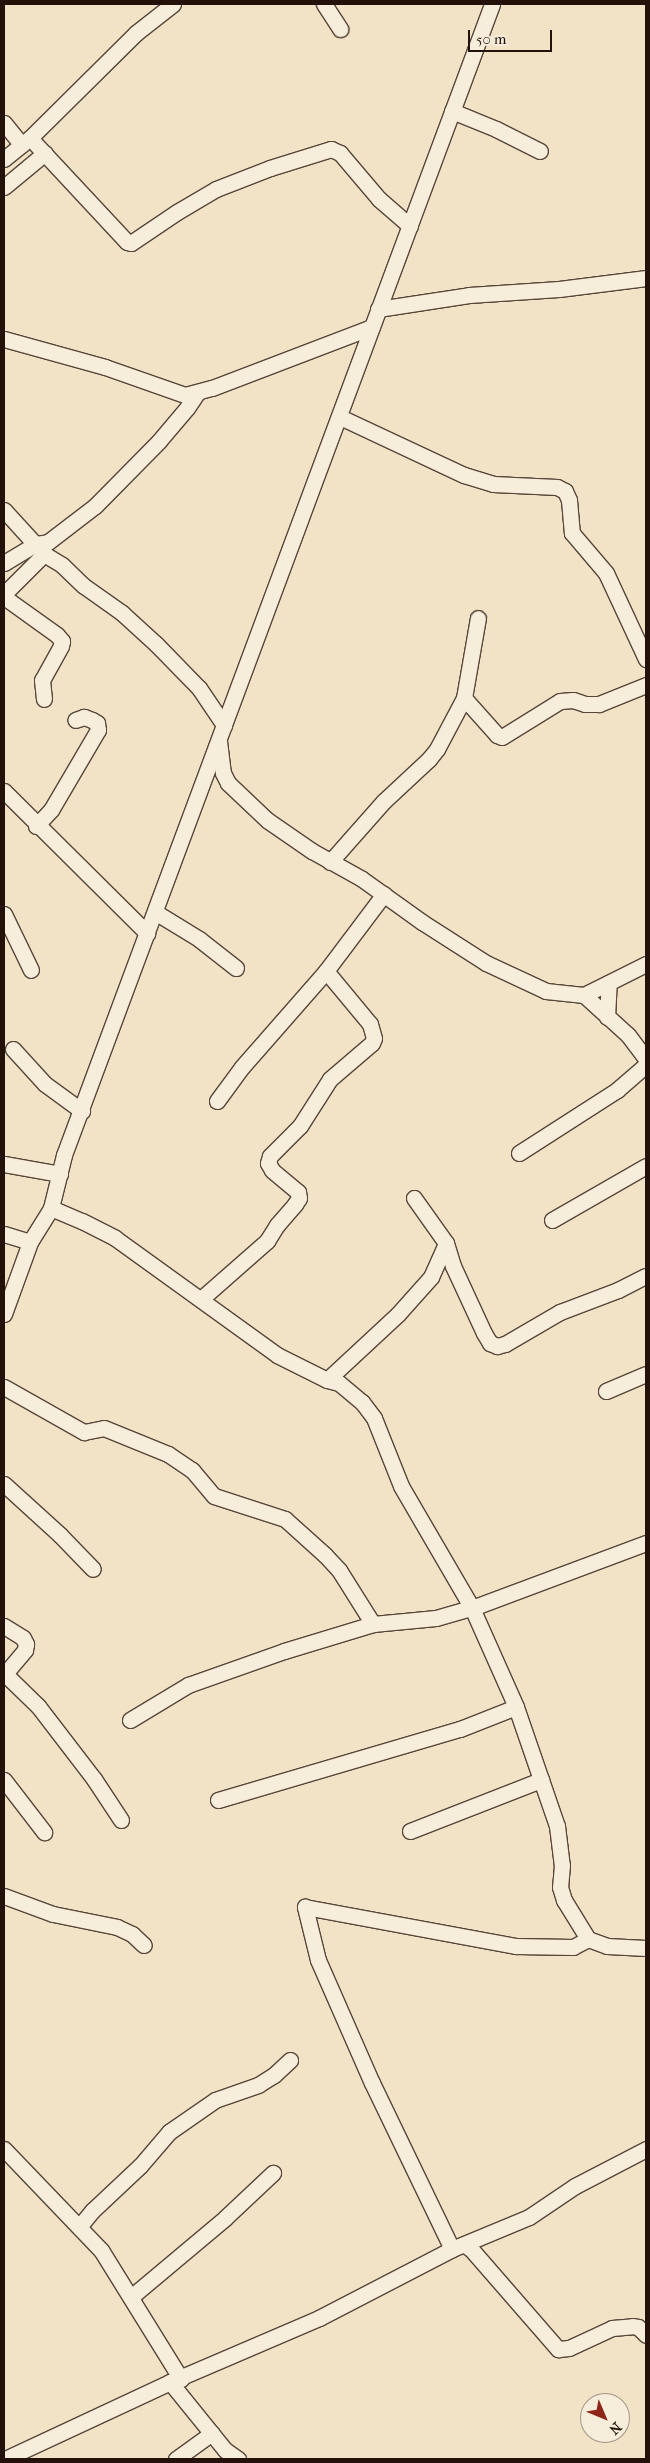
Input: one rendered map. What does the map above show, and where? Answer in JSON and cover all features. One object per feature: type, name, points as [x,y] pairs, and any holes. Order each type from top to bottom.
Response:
[{"type":"street","points":[[4,159],[26,141],[136,33],[173,4]]},
{"type":"street","points":[[324,4],[340,29]]},
{"type":"street","points":[[4,1314],[30,1242],[51,1208],[64,1155],[82,1111],[146,933],[340,417],[492,4]]},
{"type":"street","points":[[452,111],[496,129],[540,151]]},
{"type":"street","points":[[4,123],[26,141],[45,153],[126,242],[131,243],[177,212],[216,190],[270,168],[331,149],[340,153],[379,199],[410,226]]},
{"type":"street","points":[[4,187],[45,153]]},
{"type":"street","points":[[378,310],[470,295],[559,289],[646,278]]},
{"type":"street","points":[[4,339],[105,367],[185,395],[197,393],[372,327]]},
{"type":"street","points":[[44,699],[42,680],[62,641],[58,635],[4,596],[48,542],[58,536],[124,479],[182,415],[197,393]]},
{"type":"street","points":[[340,417],[464,474],[493,484],[557,487],[565,491],[569,500],[572,533],[606,573],[646,659]]},
{"type":"street","points":[[4,510],[40,550],[62,565],[84,586],[122,613],[156,644],[199,688],[221,732],[223,773],[233,788],[267,820],[330,862],[384,894],[422,922],[486,963],[546,992],[584,995],[646,964]]},
{"type":"street","points":[[4,563],[40,550]]},
{"type":"street","points":[[330,862],[384,801],[429,759],[437,749],[464,698],[478,618]]},
{"type":"street","points":[[464,698],[497,735],[502,737],[560,701],[573,700],[585,704],[599,704],[646,685]]},
{"type":"street","points":[[36,826],[51,810],[98,730],[97,723],[92,720],[84,717],[75,720]]},
{"type":"street","points":[[4,791],[36,826],[146,933]]},
{"type":"street","points":[[217,1101],[242,1067],[326,972],[384,894]]},
{"type":"street","points":[[155,912],[199,938],[236,968]]},
{"type":"street","points":[[4,914],[31,970]]},
{"type":"street","points":[[201,1299],[267,1241],[276,1225],[299,1198],[298,1192],[272,1170],[268,1163],[270,1156],[300,1126],[330,1079],[372,1043],[374,1038],[370,1024],[326,972]]},
{"type":"street","points":[[607,1017],[609,983]]},
{"type":"street","points":[[584,995],[628,1035],[646,1059]]},
{"type":"street","points":[[13,1050],[45,1084],[82,1111]]},
{"type":"street","points":[[519,1153],[617,1090],[646,1064]]},
{"type":"street","points":[[4,1164],[60,1174]]},
{"type":"street","points":[[552,1220],[646,1166]]},
{"type":"street","points":[[414,1198],[446,1243],[453,1266],[484,1333],[490,1343],[497,1346],[560,1312],[618,1290],[646,1276]]},
{"type":"street","points":[[51,1208],[82,1220],[115,1238],[276,1355],[327,1380],[339,1383],[352,1393],[374,1418],[401,1486],[472,1608],[516,1707],[557,1826],[562,1865],[560,1886],[564,1900],[588,1939],[607,1946],[646,1948]]},
{"type":"street","points":[[4,1234],[30,1242]]},
{"type":"street","points":[[327,1380],[398,1314],[431,1277],[446,1243]]},
{"type":"street","points":[[606,1391],[646,1374]]},
{"type":"street","points":[[4,1387],[84,1432],[104,1428],[168,1454],[192,1470],[214,1496],[285,1519],[339,1570],[373,1624]]},
{"type":"street","points":[[4,1484],[60,1535],[93,1569]]},
{"type":"street","points":[[130,1720],[188,1685],[284,1651],[373,1624],[436,1618],[472,1608],[646,1543]]},
{"type":"street","points":[[4,1626],[24,1638],[26,1644],[24,1650],[4,1674],[38,1706],[94,1779],[121,1820]]},
{"type":"street","points":[[218,1800],[460,1729],[516,1707]]},
{"type":"street","points":[[4,1780],[44,1832]]},
{"type":"street","points":[[410,1830],[541,1780]]},
{"type":"street","points":[[4,1896],[53,1914],[117,1927],[132,1934],[144,1945]]},
{"type":"street","points":[[458,2247],[419,2184],[325,1977],[318,1960],[305,1907],[516,1946],[574,1947],[588,1939]]},
{"type":"street","points":[[79,2227],[92,2211],[135,2171],[175,2128],[215,2100],[258,2085],[274,2075],[290,2060]]},
{"type":"street","points":[[4,2149],[101,2250],[131,2297],[175,2380],[225,2450],[238,2459]]},
{"type":"street","points":[[5,2459],[175,2380],[319,2318],[458,2247],[529,2217],[575,2186],[646,2149]]},
{"type":"street","points":[[131,2297],[225,2218],[273,2173]]},
{"type":"street","points":[[458,2247],[472,2249],[558,2349],[569,2348],[612,2328],[638,2327],[646,2335]]},
{"type":"street","points":[[176,2459],[212,2433]]}]
